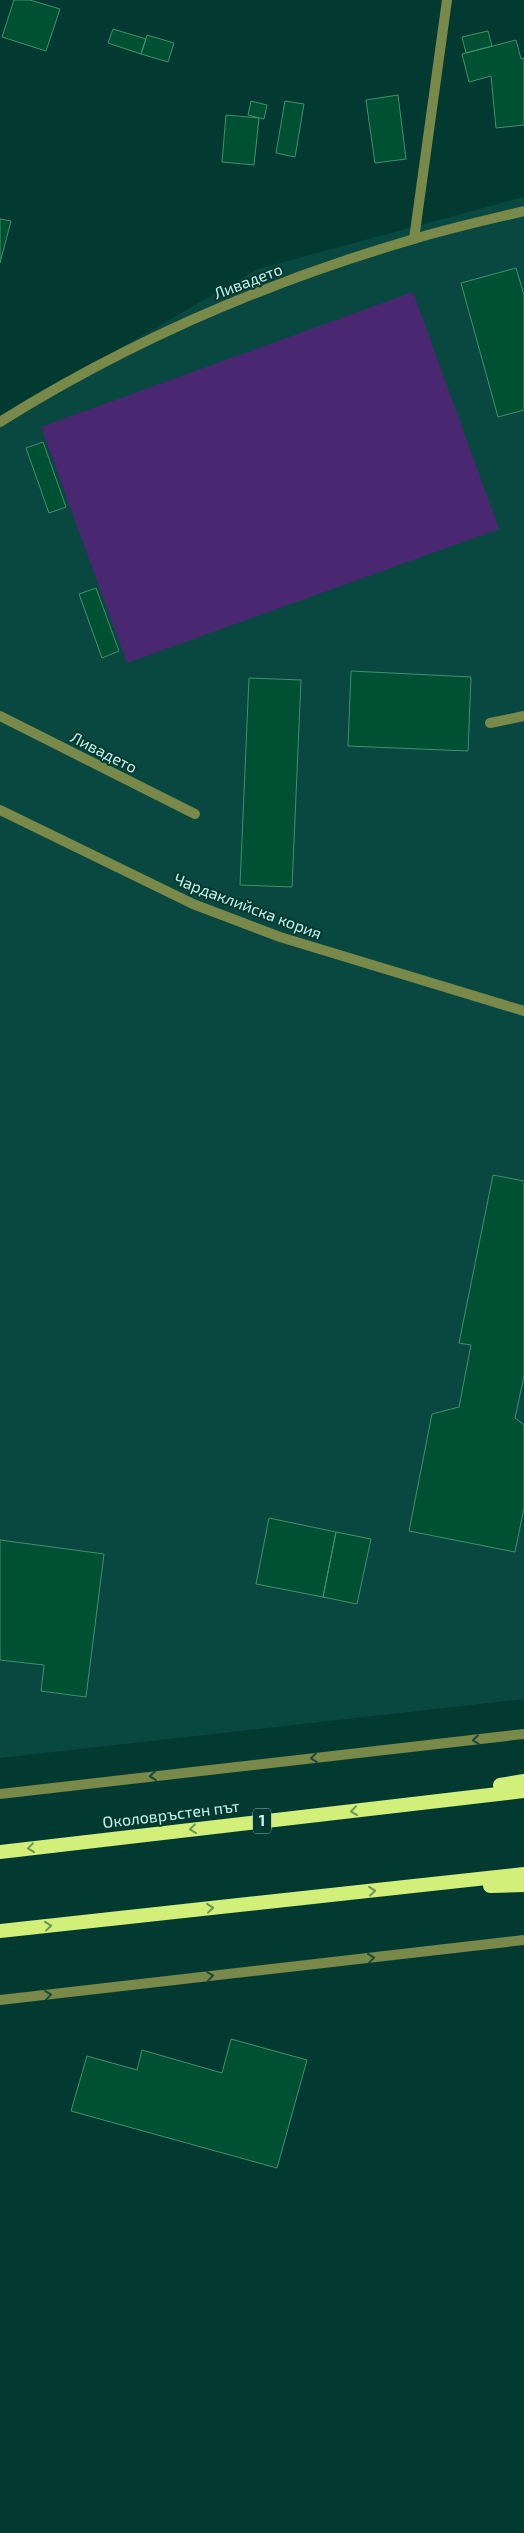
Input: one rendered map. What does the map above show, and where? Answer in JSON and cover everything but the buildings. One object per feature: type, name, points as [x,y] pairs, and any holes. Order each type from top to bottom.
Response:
[{"type":"highway","points":[[377,1808],[524,1780]]},
{"type":"highway","name":"Околовръстен път","points":[[0,1852],[524,1791]]},
{"type":"highway","points":[[0,1931],[524,1874]]},
{"type":"highway","points":[[409,1887],[524,1885]]},
{"type":"street","points":[[414,239],[447,0]]},
{"type":"street","name":"Ливадето","points":[[0,422],[64,382],[213,310],[307,274],[414,239],[524,211]]},
{"type":"street","name":"Ливадето","points":[[0,716],[195,814]]},
{"type":"street","points":[[490,723],[524,716]]},
{"type":"street","name":"Чардаклийска кория","points":[[0,810],[194,904],[280,938],[524,1012]]},
{"type":"street","points":[[0,1794],[524,1734]]},
{"type":"street","points":[[0,2000],[524,1940]]},
{"type":"shaded area","points":[[524,197],[524,1699],[0,1758],[0,417],[258,269]]},
{"type":"shaded area","points":[[413,292],[499,529],[127,663],[41,427]]}]
